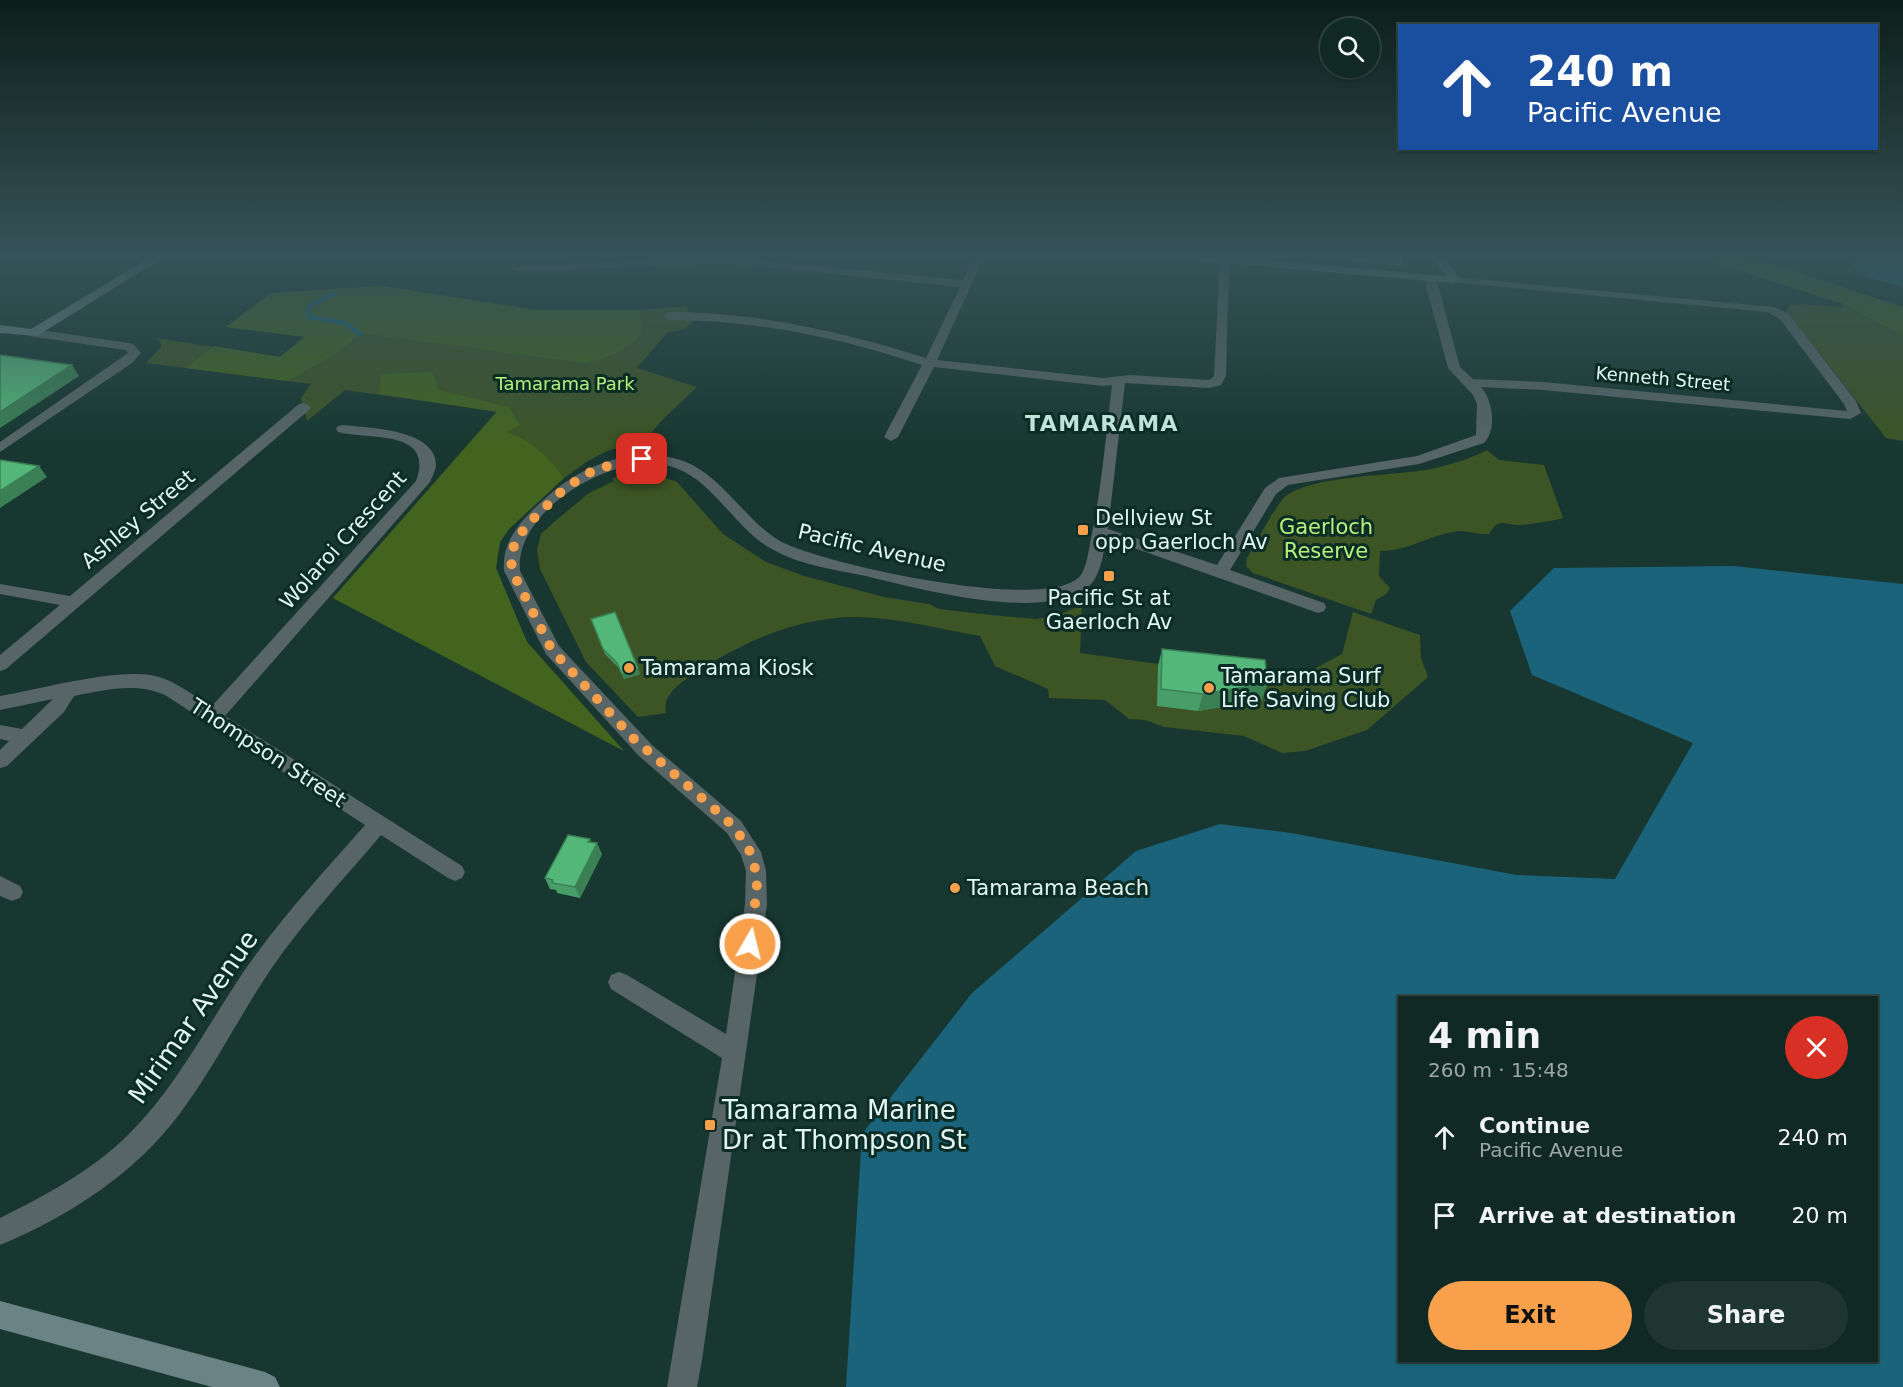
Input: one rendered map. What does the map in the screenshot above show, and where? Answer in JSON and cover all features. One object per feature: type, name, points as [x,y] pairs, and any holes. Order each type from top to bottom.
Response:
[{"type":"street","points":[[33,333],[55,320]]},
{"type":"street","points":[[737,320],[868,343],[929,363],[1103,382],[1130,379],[1200,384],[1216,382],[1220,376],[1222,320]]},
{"type":"street","points":[[891,437],[950,320]]},
{"type":"street","points":[[1221,572],[1270,491],[1284,481],[1298,477],[1419,460],[1479,440],[1483,436],[1484,404],[1479,393],[1456,372],[1450,360],[1440,320]]},
{"type":"street","name":"Kenneth Street","points":[[1468,383],[1543,386],[1850,415],[1854,413],[1851,404],[1787,320]]},
{"type":"street","points":[[0,329],[129,347],[135,353],[0,448]]},
{"type":"street","name":"Pacific Avenue","points":[[682,1387],[735,1053],[757,896],[756,871],[751,852],[734,827],[645,750],[552,650],[512,571],[511,555],[520,533],[562,491],[590,472],[633,460],[671,462],[694,472],[758,532],[787,550],[822,562],[883,576],[987,593],[1046,595],[1063,592],[1083,582],[1090,573],[1100,531],[1119,380]]},
{"type":"street","name":"Ashley Street","points":[[0,665],[71,602],[304,406]]},
{"type":"street","name":"Wolaroi Crescent","points":[[213,717],[423,482],[431,468],[429,456],[423,446],[409,439],[343,429]]},
{"type":"street","points":[[1100,531],[1318,607]]},
{"type":"street","points":[[0,589],[71,602]]},
{"type":"street","name":"Thompson Street","points":[[0,703],[116,681],[150,681],[171,690],[454,872]]},
{"type":"street","points":[[0,761],[58,707],[69,690]]},
{"type":"street","points":[[0,732],[26,737]]},
{"type":"street","name":"Mirimar Avenue","points":[[0,1232],[55,1205],[95,1180],[139,1142],[193,1074],[238,996],[269,953],[378,824]]},
{"type":"street","points":[[619,982],[735,1053]]},
{"type":"street","points":[[0,1315],[265,1387]]},
{"type":"green space","name":"Tamarama Park","points":[[236,320],[694,320],[685,329],[667,333],[637,368],[697,387],[661,421],[645,441],[607,451],[564,478],[509,529],[500,542],[497,556],[496,568],[527,642],[624,751],[333,598],[497,411],[345,390],[307,421],[301,398],[311,384],[146,363],[161,347],[161,343],[156,338],[280,357],[305,336],[226,327]]},
{"type":"green space","points":[[236,320],[641,320],[642,333],[623,349],[585,363],[361,333],[334,355],[287,381],[186,368],[214,346],[280,357],[305,337],[226,327]]},
{"type":"green space","points":[[1793,320],[1872,320],[1903,334],[1903,441],[1886,438]]},
{"type":"green space","points":[[1872,320],[1903,320],[1903,334]]},
{"type":"green space","points":[[433,372],[438,390],[509,407],[520,425],[507,432],[539,450],[564,478],[509,529],[500,542],[496,568],[527,642],[624,751],[333,598],[497,412],[379,394],[381,374]]},
{"type":"green space","name":"Gaerloch Reserve","points":[[1487,450],[1499,460],[1544,465],[1563,518],[1525,525],[1501,523],[1495,526],[1489,534],[1450,532],[1400,549],[1380,551],[1379,576],[1390,588],[1386,594],[1376,600],[1371,614],[1253,573],[1246,566],[1247,558],[1273,513],[1283,499],[1294,491],[1330,481],[1431,469]]},
{"type":"green space","points":[[637,473],[657,475],[677,482],[723,534],[766,562],[804,576],[884,597],[929,604],[939,609],[991,615],[1036,619],[1058,615],[1082,605],[1080,653],[1151,663],[1297,678],[1342,654],[1353,612],[1420,635],[1421,658],[1428,677],[1367,730],[1305,751],[1282,753],[1244,736],[1164,727],[1145,720],[1129,719],[1105,700],[1049,698],[1048,689],[995,666],[980,636],[889,619],[837,618],[796,625],[737,649],[676,687],[668,699],[666,713],[638,717],[586,662],[540,569],[537,550],[541,534],[589,493],[614,481],[612,478]]},
{"type":"water","points":[[1734,566],[1903,584],[1903,1387],[846,1387],[862,1134],[972,993],[1136,851],[1220,824],[1291,833],[1517,875],[1615,879],[1693,743],[1532,675],[1510,611],[1554,568]]},
{"type":"building","points":[[0,355],[72,365],[0,412]]},
{"type":"building","points":[[0,460],[39,466],[0,491]]},
{"type":"building","points":[[615,612],[638,668],[622,674],[617,663],[603,649],[591,619]]},
{"type":"building","points":[[1162,649],[1265,660],[1268,683],[1203,694],[1161,689]]},
{"type":"building","points":[[568,835],[590,839],[588,842],[597,843],[575,887],[552,883],[553,880],[545,878]]},
{"type":"waterway","points":[[325,320],[345,323],[360,334]]},
{"type":"place","name":"Dellview St opp Gaerloch Av","points":[[1083,530]]},
{"type":"place","name":"Pacific St at Gaerloch Av","points":[[1109,576]]},
{"type":"place","name":"Tamarama Kiosk","points":[[629,668]]},
{"type":"place","name":"Tamarama Surf Life Saving Club","points":[[1209,688]]},
{"type":"place","name":"Tamarama Beach","points":[[955,888]]},
{"type":"place","name":"Tamarama Marine Dr at Thompson St","points":[[710,1125]]},
{"type":"district","name":"TAMARAMA","points":[[1102,423]]},
{"type":"route","points":[[642,459],[599,468],[562,491],[520,533],[511,555],[512,571],[552,650],[633,738],[727,820],[746,843],[754,861],[757,887],[750,944]]}]
